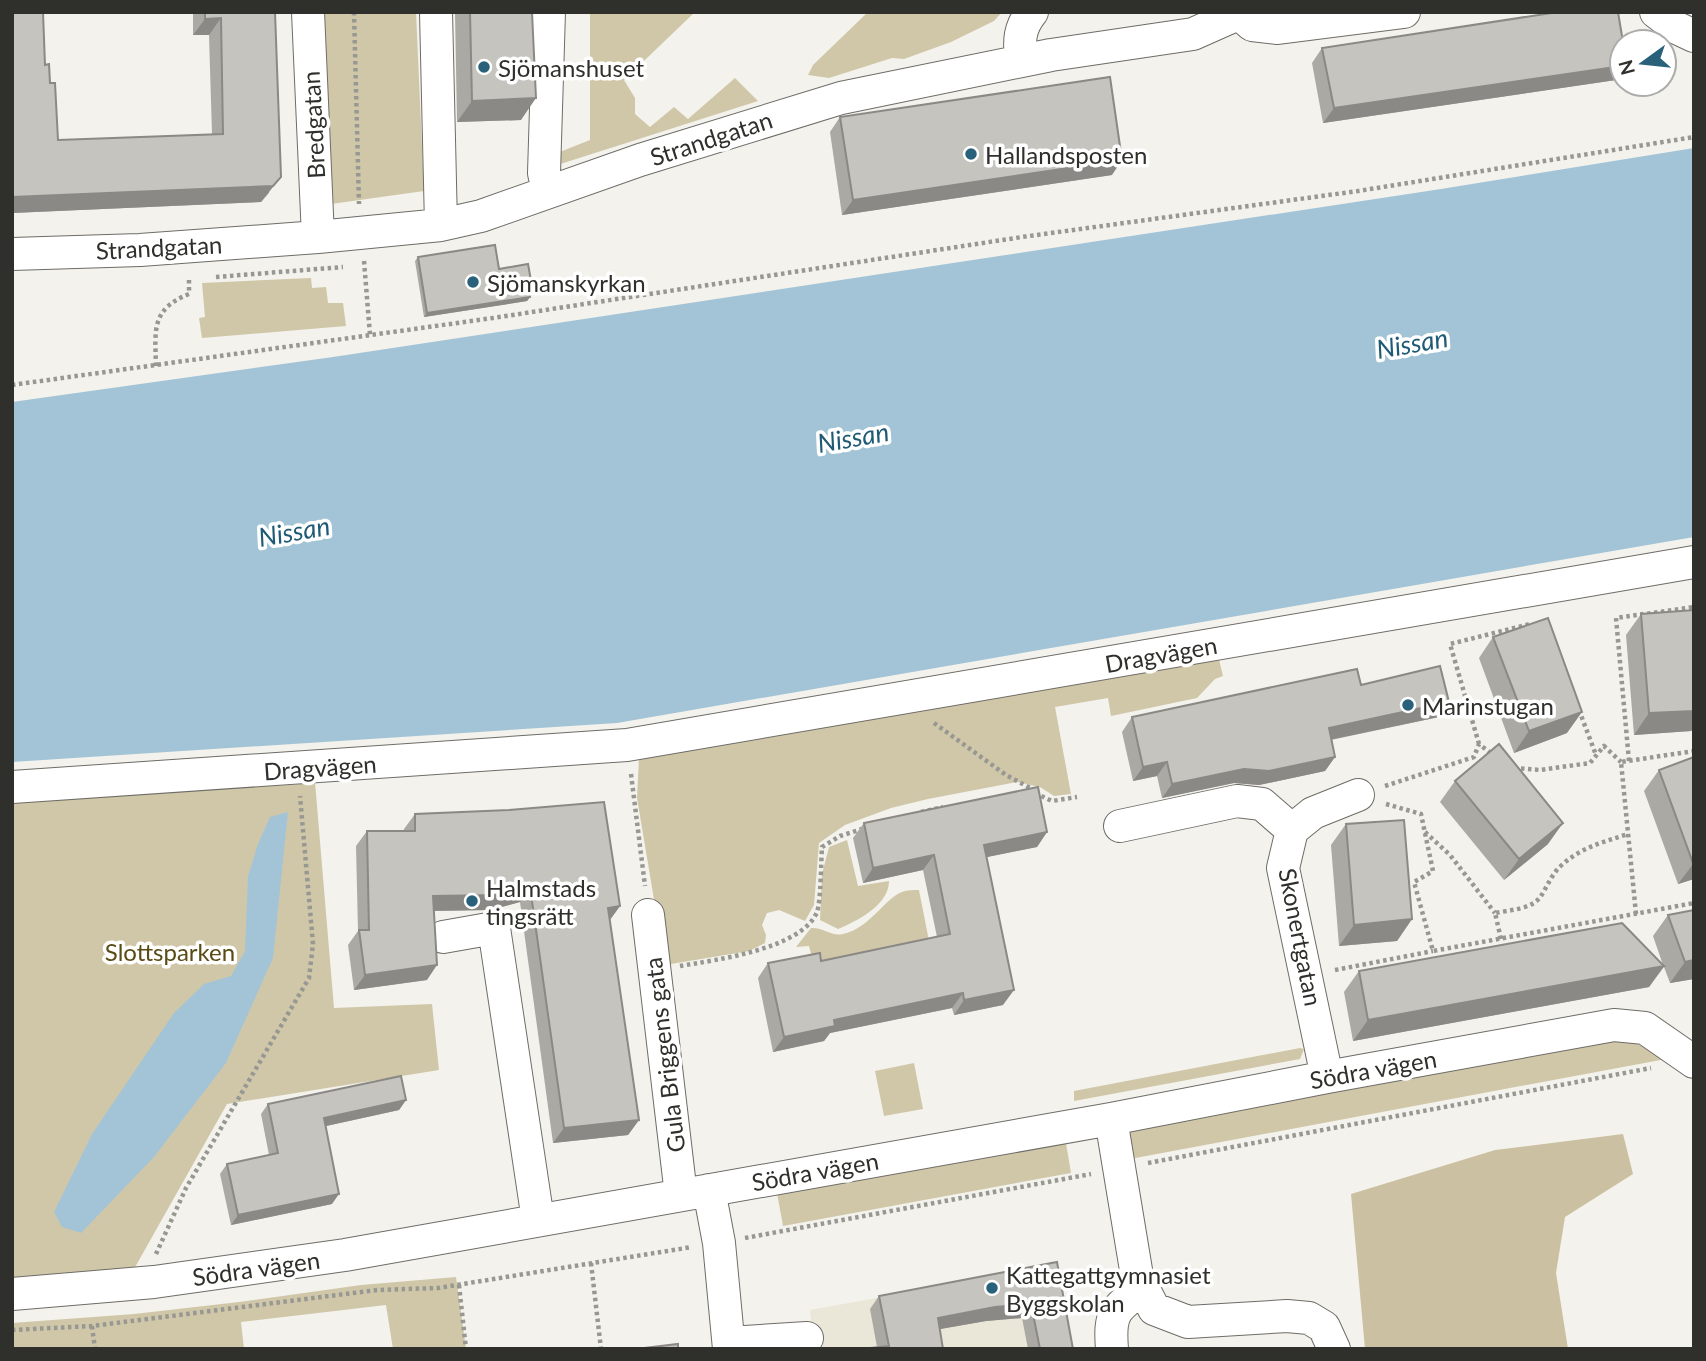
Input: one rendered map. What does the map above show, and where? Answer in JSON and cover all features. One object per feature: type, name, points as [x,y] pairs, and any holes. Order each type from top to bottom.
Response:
[{"type":"street","name":"Bredgatan","points":[[308,12],[318,237]]},
{"type":"street","points":[[436,12],[441,225]]},
{"type":"street","points":[[548,191],[544,173],[549,12]]},
{"type":"street","points":[[1021,60],[1019,40],[1023,23],[1032,12]]},
{"type":"street","name":"Strandgatan","points":[[12,254],[140,250],[318,237],[363,249],[441,225],[481,216],[548,191],[792,111],[841,98],[1021,60],[1193,34],[1238,13],[1252,25],[1278,28],[1404,12]]},
{"type":"street","points":[[1656,12],[1677,28],[1694,36]]},
{"type":"street","name":"Dragvägen","points":[[12,787],[627,745],[1694,562]]},
{"type":"street","points":[[1120,827],[1237,801],[1262,804],[1292,830],[1313,813],[1358,796]]},
{"type":"street","name":"Skonertgatan","points":[[1292,830],[1283,867],[1327,1077]]},
{"type":"street","name":"Gula Briggens gata","points":[[648,915],[654,971],[695,1192],[719,1243],[729,1346]]},
{"type":"street","points":[[443,937],[494,928],[538,1220]]},
{"type":"street","name":"Södra vägen","points":[[12,1294],[143,1283],[345,1255],[1111,1119],[1614,1025],[1628,1024],[1645,1028],[1694,1062]]},
{"type":"street","points":[[1111,1119],[1137,1276],[1154,1310],[1188,1322],[1287,1316],[1310,1318],[1324,1327],[1334,1349]]},
{"type":"street","points":[[1112,1349],[1110,1328],[1117,1307],[1143,1288]]},
{"type":"street","points":[[729,1346],[807,1338]]},
{"type":"path","points":[[354,12],[363,249],[370,335]]},
{"type":"path","points":[[12,385],[370,335],[1022,237],[1359,191],[1694,137]]},
{"type":"path","points":[[156,366],[155,332],[160,314],[168,304],[189,294],[189,278]]},
{"type":"path","points":[[1629,761],[1616,618],[1694,607]]},
{"type":"path","points":[[1499,760],[1479,744],[1450,645],[1531,624]]},
{"type":"path","points":[[908,697],[929,719],[1006,775],[1052,801],[1077,797]]},
{"type":"path","points":[[1577,706],[1596,755]]},
{"type":"path","points":[[1358,796],[1474,757],[1479,744]]},
{"type":"path","points":[[627,745],[648,915]]},
{"type":"path","points":[[1508,768],[1540,770],[1590,763],[1604,746],[1621,762],[1636,914]]},
{"type":"path","points":[[1621,762],[1694,751]]},
{"type":"path","points":[[143,1283],[186,1188],[309,978],[313,944],[297,769]]},
{"type":"path","points":[[1024,794],[1038,792]]},
{"type":"path","points":[[1358,796],[1421,814],[1433,870],[1414,882],[1433,951]]},
{"type":"path","points":[[920,812],[946,807]]},
{"type":"path","points":[[654,971],[748,955],[800,932],[817,912],[822,847],[840,835],[870,827]]},
{"type":"path","points":[[1425,832],[1450,855],[1496,913],[1501,939]]},
{"type":"path","points":[[1496,913],[1525,907],[1540,899],[1548,881],[1562,865],[1584,848],[1628,834]]},
{"type":"path","points":[[1307,975],[1694,903]]},
{"type":"path","points":[[12,1330],[92,1326],[351,1292],[459,1285],[719,1243],[1659,1066]]},
{"type":"path","points":[[591,1263],[601,1349]]},
{"type":"path","points":[[459,1285],[466,1349]]},
{"type":"path","points":[[92,1326],[95,1349]]},
{"type":"shaded area","points":[[1623,1134],[1633,1174],[1565,1217],[1556,1273],[1568,1349],[1365,1349],[1351,1194],[1495,1150]]},
{"type":"shaded area","name":"Kattegattgymnasiet Byggskolan","points":[[1050,1267],[1065,1349],[814,1349],[810,1310]]},
{"type":"green space","points":[[323,12],[416,12],[424,191],[331,204]]},
{"type":"green space","points":[[590,12],[695,12],[624,80],[635,98],[635,114],[650,127],[674,107],[688,119],[735,78],[758,101],[551,167],[547,157],[590,140]]},
{"type":"green space","points":[[868,12],[1002,12],[994,21],[951,42],[904,59],[892,58],[829,78],[808,75],[813,65]]},
{"type":"green space","points":[[311,278],[312,288],[326,287],[328,303],[343,303],[346,326],[202,338],[199,318],[205,317],[202,283]]},
{"type":"green space","points":[[1216,647],[1223,676],[1215,679],[1197,698],[1111,716],[1108,698],[1055,707],[1071,794],[1054,796],[1040,787],[1017,782],[891,808],[845,825],[819,843],[814,905],[805,921],[779,910],[767,913],[762,925],[766,935],[765,943],[749,951],[665,965],[637,798],[639,759]]},
{"type":"green space","name":"Slottsparken","points":[[315,782],[334,1008],[432,1004],[439,1070],[227,1104],[134,1269],[12,1278],[12,795]]},
{"type":"green space","points":[[847,840],[858,886],[889,881],[888,890],[878,905],[838,929],[820,920],[822,874],[829,847]]},
{"type":"green space","points":[[919,890],[930,946],[815,969],[809,946],[796,947],[811,928],[839,935],[852,931],[895,896],[904,891]]},
{"type":"green space","points":[[1596,1039],[1632,1041],[1666,1059],[1130,1159],[1128,1143],[1131,1128]]},
{"type":"green space","points":[[1304,1049],[1300,1059],[1074,1101],[1074,1091]]},
{"type":"green space","points":[[914,1063],[923,1109],[884,1116],[875,1071]]},
{"type":"green space","points":[[1065,1137],[1071,1173],[783,1226],[777,1193]]},
{"type":"green space","points":[[456,1277],[466,1349],[393,1349],[386,1305],[241,1322],[244,1349],[12,1349],[12,1323],[134,1314],[361,1285]]},
{"type":"water","name":"Nissan","points":[[1694,148],[1694,537],[617,723],[12,762],[12,402],[333,357],[1441,189]]},
{"type":"water","points":[[288,812],[273,958],[226,1063],[154,1157],[81,1233],[62,1227],[54,1212],[92,1134],[174,1013],[204,984],[231,976],[245,951],[248,876],[270,817]]},
{"type":"building","points":[[12,12],[43,12],[45,65],[49,64],[50,83],[55,83],[58,140],[223,134],[221,18],[205,19],[205,12],[275,12],[281,177],[273,186],[12,197]]},
{"type":"building","points":[[470,12],[532,12],[536,98],[472,101]]},
{"type":"building","points":[[1558,12],[1618,12],[1621,28],[1608,28],[1608,68],[1334,108],[1322,48]]},
{"type":"building","name":"Hallandsposten","points":[[1110,77],[1122,160],[853,200],[840,117]]},
{"type":"building","name":"Sjömanskyrkan","points":[[495,245],[499,269],[528,264],[532,286],[528,286],[530,297],[427,313],[418,257]]},
{"type":"building","points":[[1694,610],[1694,711],[1649,713],[1641,614]]},
{"type":"building","points":[[1548,618],[1582,712],[1529,731],[1493,637]]},
{"type":"building","points":[[1440,666],[1449,702],[1329,728],[1335,757],[1269,771],[1244,769],[1172,784],[1167,762],[1143,767],[1132,717],[1357,669],[1361,685]]},
{"type":"building","points":[[1499,744],[1563,823],[1519,859],[1455,781]]},
{"type":"building","points":[[1694,757],[1694,863],[1693,863],[1659,770]]},
{"type":"building","points":[[1038,787],[1047,832],[984,845],[1014,990],[964,1000],[963,993],[834,1020],[835,1026],[784,1037],[768,963],[820,953],[821,961],[950,934],[934,855],[873,868],[864,823]]},
{"type":"building","points":[[604,802],[620,906],[608,908],[639,1120],[564,1128],[530,887],[500,895],[433,896],[437,965],[365,975],[359,930],[369,930],[367,831],[415,831],[415,814]]},
{"type":"building","points":[[1404,820],[1412,919],[1354,925],[1346,824]]},
{"type":"building","points":[[1694,910],[1694,960],[1685,962],[1668,915]]},
{"type":"building","points":[[1622,923],[1664,966],[1368,1020],[1359,971]]},
{"type":"building","points":[[401,1076],[406,1100],[324,1118],[339,1194],[238,1215],[227,1164],[278,1153],[268,1104]]},
{"type":"building","points":[[1057,1262],[1073,1349],[1040,1349],[1031,1304],[995,1307],[938,1318],[943,1349],[861,1349],[889,1346],[879,1296]]},
{"type":"building","points":[[678,1344],[678,1349],[636,1349]]},
{"type":"place","name":"Sjömanshuset","points":[[484,67]]},
{"type":"place","name":"Hallandsposten","points":[[971,154]]},
{"type":"place","name":"Sjömanskyrkan","points":[[473,282]]},
{"type":"place","name":"Marinstugan","points":[[1408,705]]},
{"type":"place","name":"Halmstads tingsrätt","points":[[472,901]]},
{"type":"place","name":"Kattegattgymnasiet Byggskolan","points":[[992,1288]]}]
